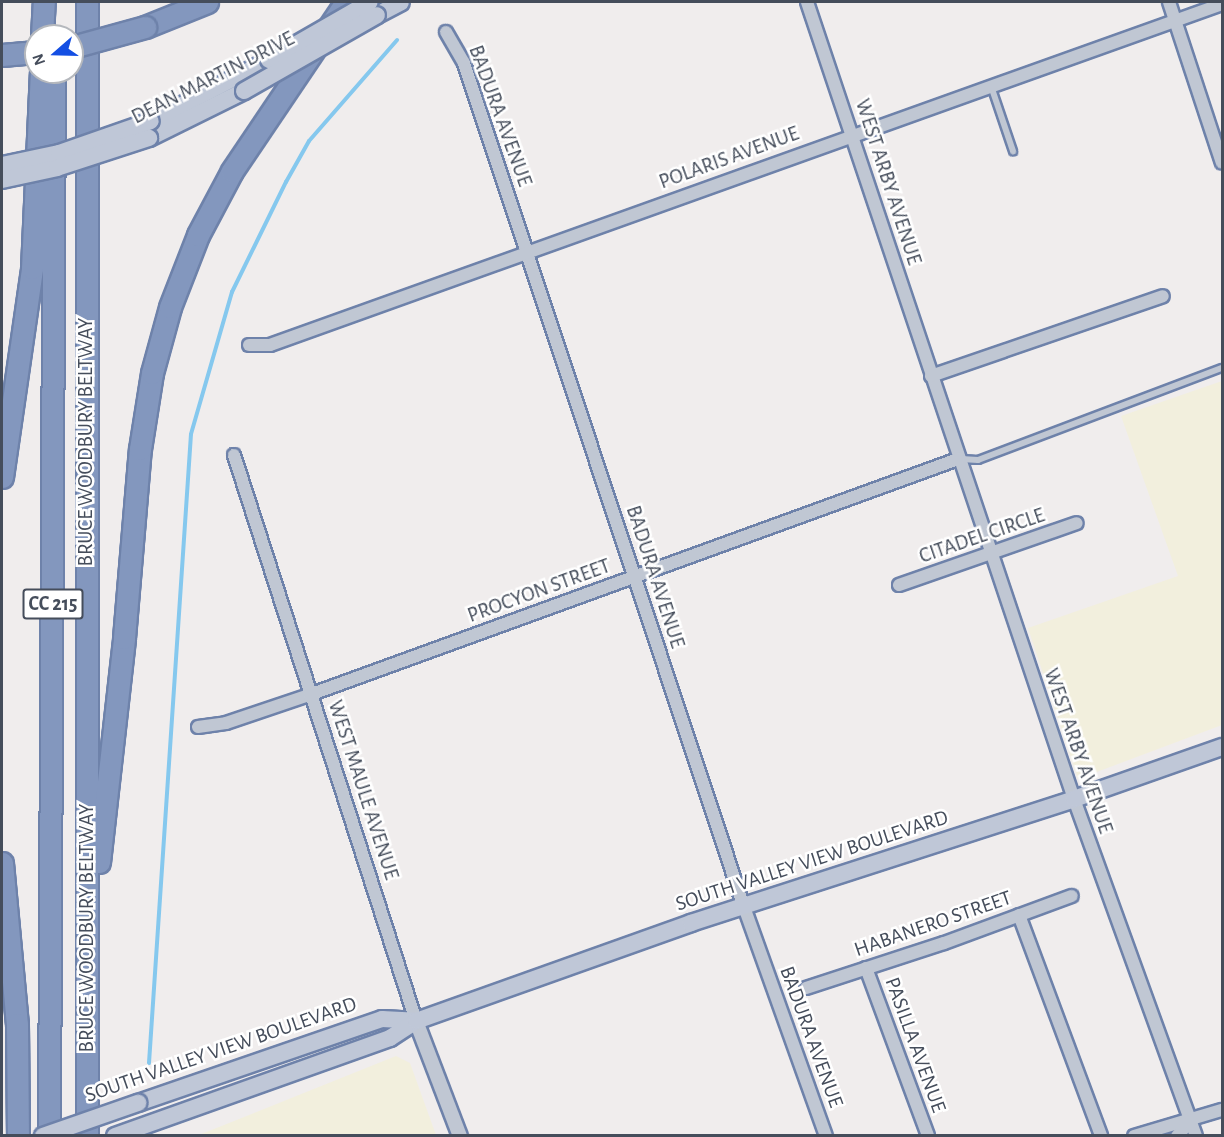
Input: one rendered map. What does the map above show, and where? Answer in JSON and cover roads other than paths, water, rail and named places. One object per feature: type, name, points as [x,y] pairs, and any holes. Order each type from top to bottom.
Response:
[{"type":"highway","points":[[43,24],[44,2]]},
{"type":"highway","points":[[53,2],[53,24]]},
{"type":"highway","name":"BRUCE WOODBURY BELTWAY","points":[[87,2],[89,950],[87,1136]]},
{"type":"highway","points":[[88,87],[97,56],[100,2]]},
{"type":"highway","points":[[84,44],[145,27],[207,2]]},
{"type":"highway","points":[[89,950],[124,638],[140,449],[152,373],[170,308],[198,236],[244,153],[346,2]]},
{"type":"highway","points":[[2,55],[24,53]]},
{"type":"highway","points":[[2,477],[32,268],[40,84]]},
{"type":"highway","name":"BRUCE WOODBURY BELTWAY","points":[[49,1136],[54,84]]},
{"type":"highway","points":[[2,863],[17,1024],[18,1136]]},
{"type":"main road","name":"DEAN MARTIN DRIVE","points":[[2,165],[150,129],[269,60],[374,8],[401,2]]},
{"type":"main road","name":"DEAN MARTIN DRIVE","points":[[2,180],[57,168],[244,91],[374,8]]},
{"type":"main road","name":"SOUTH VALLEY VIEW BOULEVARD","points":[[115,1136],[390,1038],[416,1021],[744,907],[1074,800],[1222,747]]},
{"type":"main road","name":"SOUTH VALLEY VIEW BOULEVARD","points":[[43,1136],[382,1019],[416,1021]]},
{"type":"street","name":"WEST ARBY AVENUE","points":[[807,2],[958,459],[1074,800],[1196,1136]]},
{"type":"street","points":[[1168,2],[1222,163]]},
{"type":"street","name":"POLARIS AVENUE","points":[[249,345],[270,345],[526,251],[1222,4]]},
{"type":"street","name":"BADURA AVENUE","points":[[446,32],[464,63],[744,907],[826,1136]]},
{"type":"street","points":[[931,376],[1163,296]]},
{"type":"street","name":"WEST MAULE AVENUE","points":[[234,455],[309,695],[416,1021],[460,1136]]},
{"type":"street","name":"PROCYON STREET","points":[[198,727],[226,723],[309,695],[620,583],[634,574],[958,459]]},
{"type":"street","name":"CITADEL CIRCLE","points":[[899,585],[1077,523]]},
{"type":"street","name":"HABANERO STREET","points":[[806,988],[1072,896]]},
{"type":"street","points":[[1019,915],[1101,1136]]},
{"type":"street","name":"PASILLA AVENUE","points":[[866,968],[928,1136]]},
{"type":"street","points":[[1134,1136],[1170,1122],[1191,1121],[1222,1110]]},
{"type":"street","points":[[1177,1136],[1191,1121]]},
{"type":"lane","points":[[991,86],[1013,151]]},
{"type":"lane","points":[[958,459],[978,460],[1222,368]]},
{"type":"waterway","points":[[149,1063],[191,434],[232,292],[286,182],[309,141],[397,40]]}]
